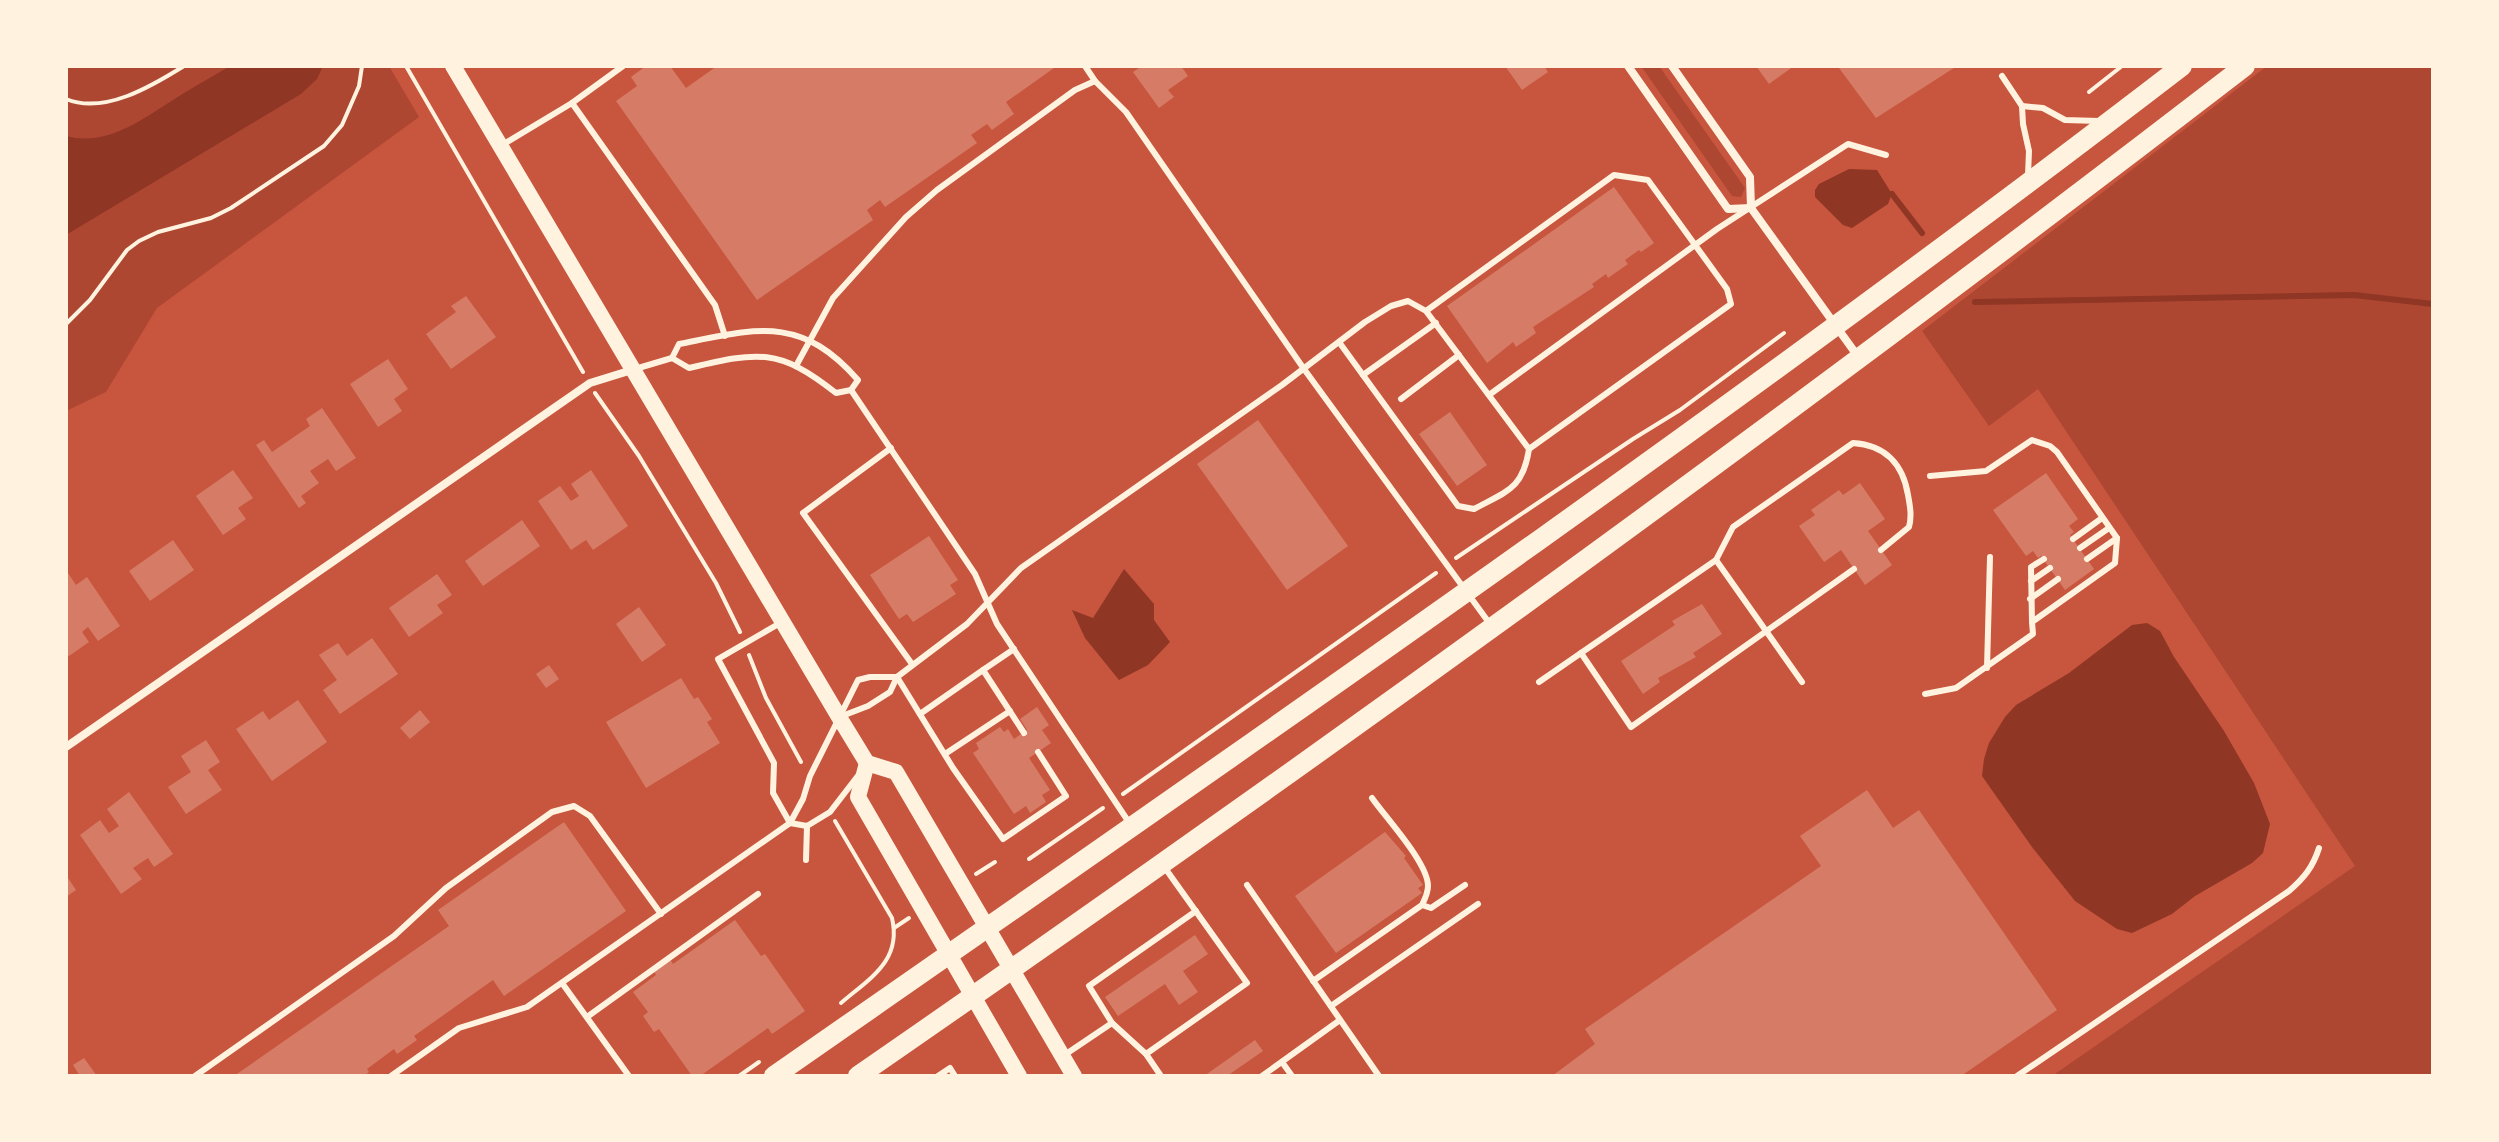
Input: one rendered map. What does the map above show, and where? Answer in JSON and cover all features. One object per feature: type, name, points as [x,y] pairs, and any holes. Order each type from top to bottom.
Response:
[{"type":"main road","points":[[453,66],[867,763],[896,772],[1074,1076]]},
{"type":"main road","points":[[766,1069],[948,955],[1592,504],[1837,327],[2182,66]]},
{"type":"main road","points":[[858,1076],[1161,864],[1859,359],[2245,66]]},
{"type":"main road","points":[[867,763],[858,797],[1019,1076]]},
{"type":"street","points":[[1628,66],[1728,209],[1751,208]]},
{"type":"street","points":[[1672,66],[1750,177],[1751,208],[1859,359]]},
{"type":"street","points":[[66,747],[590,383],[632,370]]},
{"type":"lane","points":[[500,146],[572,103],[623,66]]},
{"type":"lane","points":[[1085,66],[1095,81],[1126,112],[1304,369],[1492,626]]},
{"type":"lane","points":[[2002,76],[2022,106],[2029,151],[2028,183]]},
{"type":"lane","points":[[796,366],[833,298],[922,201],[1075,90],[1095,81]]},
{"type":"lane","points":[[572,103],[715,305],[725,336]]},
{"type":"lane","points":[[2022,106],[2043,108],[2065,120],[2110,121]]},
{"type":"lane","points":[[1489,395],[1695,245],[1848,144],[1886,155]]},
{"type":"lane","points":[[1339,342],[1458,506],[1474,509],[1518,483],[1525,471],[1529,449],[1731,304],[1727,289],[1648,180],[1614,175],[1426,311]]},
{"type":"lane","points":[[839,717],[868,706],[887,694],[897,677],[967,624],[1021,568],[1391,306],[1408,301],[1426,311],[1529,449]]},
{"type":"lane","points":[[1363,375],[1436,323]]},
{"type":"lane","points":[[632,370],[672,358],[679,344],[764,331],[791,334],[826,348],[858,380],[851,390],[836,393],[813,375],[782,359],[747,355],[689,368],[672,358]]},
{"type":"lane","points":[[1401,399],[1459,355]]},
{"type":"lane","points":[[851,390],[975,574],[997,624],[1131,826]]},
{"type":"lane","points":[[1930,476],[1986,471],[2032,440],[2057,452],[2117,538],[2115,563],[2032,622]]},
{"type":"lane","points":[[1539,682],[1716,560],[1733,527],[1853,443],[1876,447],[1891,457],[1906,483],[1911,512],[1909,527],[1881,550]]},
{"type":"lane","points":[[891,448],[803,513],[912,664]]},
{"type":"lane","points":[[2073,539],[2102,518]]},
{"type":"lane","points":[[2080,548],[2109,528]]},
{"type":"lane","points":[[2087,559],[2117,538]]},
{"type":"lane","points":[[1987,668],[1990,557]]},
{"type":"lane","points":[[1925,694],[1956,688],[2033,634],[2031,567],[2044,559]]},
{"type":"lane","points":[[1716,560],[1802,682]]},
{"type":"lane","points":[[2031,581],[2050,568]]},
{"type":"lane","points":[[1581,653],[1631,727],[1854,569]]},
{"type":"lane","points":[[2030,599],[2058,579]]},
{"type":"lane","points":[[782,622],[718,659],[774,763],[773,793],[790,823]]},
{"type":"lane","points":[[920,714],[1014,649]]},
{"type":"lane","points":[[983,670],[1024,733]]},
{"type":"lane","points":[[391,1076],[459,1028],[527,1007],[790,823],[858,680],[897,677]]},
{"type":"lane","points":[[897,677],[953,768],[1003,839],[1066,796],[1038,752]]},
{"type":"lane","points":[[945,754],[1010,711]]},
{"type":"lane","points":[[790,823],[807,826],[830,812],[867,763]]},
{"type":"lane","points":[[1313,981],[1422,905],[1428,885],[1422,867],[1372,798]]},
{"type":"lane","points":[[195,1076],[394,936],[446,888],[552,812],[574,806],[590,816],[661,914]]},
{"type":"lane","points":[[806,860],[807,826]]},
{"type":"lane","points":[[2017,1076],[2289,891],[2305,878],[2319,848]]},
{"type":"lane","points":[[1146,1054],[1247,983],[1161,864]]},
{"type":"lane","points":[[1247,885],[1379,1076]]},
{"type":"lane","points":[[1422,905],[1431,908],[1465,885]]},
{"type":"lane","points":[[587,1017],[758,894]]},
{"type":"lane","points":[[1331,1006],[1478,904]]},
{"type":"lane","points":[[1161,1076],[1146,1054],[1112,1023],[1089,986],[1196,911]]},
{"type":"lane","points":[[562,983],[629,1076]]},
{"type":"lane","points":[[1262,1076],[1340,1020]]},
{"type":"lane","points":[[1063,1056],[1112,1023]]},
{"type":"lane","points":[[1282,1062],[1292,1076]]},
{"type":"lane","points":[[938,1076],[950,1068],[955,1076]]},
{"type":"path","points":[[66,99],[98,104],[155,85],[184,66]]},
{"type":"path","points":[[66,324],[90,300],[127,250],[139,241],[158,232],[211,218],[231,208],[324,146],[342,125],[359,86],[362,66]]},
{"type":"path","points":[[406,66],[601,405],[639,456],[709,571],[745,643],[766,698],[810,776]]},
{"type":"path","points":[[2089,92],[2122,66]]},
{"type":"path","points":[[1473,546],[1680,410],[1784,333]]},
{"type":"path","points":[[1133,788],[1411,592]]},
{"type":"path","points":[[830,812],[892,918],[896,935],[891,955],[833,1009]]},
{"type":"path","points":[[1029,859],[1095,813]]},
{"type":"path","points":[[739,1076],[766,1069]]},
{"type":"shaded area","points":[[66,66],[389,66],[419,117],[157,308],[106,392],[66,411]]},
{"type":"shaded area","points":[[230,66],[323,66],[317,79],[301,94],[66,235],[66,136],[96,138],[124,129]]},
{"type":"shaded area","points":[[1641,66],[1659,66],[1745,188],[1741,197],[1732,196]]},
{"type":"shaded area","points":[[2267,66],[2433,66],[2433,1076],[2052,1076],[2355,866],[2038,389],[1989,426],[1922,331]]},
{"type":"shaded area","points":[[1849,169],[1877,170],[1892,194],[1888,204],[1852,228],[1843,225],[1815,197],[1819,184]]},
{"type":"shaded area","points":[[1124,569],[1154,604],[1154,620],[1170,642],[1148,665],[1119,680],[1085,638],[1072,610],[1093,618]]},
{"type":"shaded area","points":[[2147,623],[2160,631],[2224,731],[2254,783],[2270,824],[2263,853],[2252,863],[2195,896],[2172,914],[2132,933],[2117,929],[2075,901],[1982,776],[1989,743],[2016,705],[2069,673],[2132,625]]},
{"type":"building","points":[[646,66],[670,66],[686,88],[717,66],[1054,68],[1006,102],[1014,114],[992,130],[987,124],[971,135],[977,143],[885,207],[880,200],[867,210],[873,220],[757,300],[616,101],[637,86],[631,77]]},
{"type":"building","points":[[1142,66],[1181,66],[1188,76],[1168,90],[1174,97],[1159,108],[1133,72]]},
{"type":"building","points":[[1505,66],[1544,66],[1548,72],[1522,90]]},
{"type":"building","points":[[1756,66],[1794,66],[1769,84]]},
{"type":"building","points":[[1957,66],[1876,118],[1839,68]]},
{"type":"building","points":[[1614,187],[1654,243],[1641,252],[1639,250],[1625,260],[1628,264],[1608,278],[1606,274],[1592,284],[1594,287],[1533,327],[1536,333],[1516,347],[1513,342],[1487,363],[1447,306]]},
{"type":"building","points":[[466,296],[496,337],[451,369],[426,334],[456,312],[451,306]]},
{"type":"building","points":[[388,359],[408,389],[394,399],[402,411],[378,427],[350,384]]},
{"type":"building","points":[[322,408],[356,458],[336,471],[328,459],[310,471],[319,483],[301,496],[306,503],[299,508],[256,445],[264,440],[272,452],[310,426],[306,419]]},
{"type":"building","points":[[1450,412],[1487,465],[1457,486],[1419,434]]},
{"type":"building","points":[[1258,420],[1348,546],[1287,590],[1197,464]]},
{"type":"building","points":[[233,470],[253,498],[238,508],[246,519],[223,535],[196,496]]},
{"type":"building","points":[[591,470],[628,526],[593,550],[586,540],[571,550],[538,501],[560,486],[571,501],[579,496],[571,484]]},
{"type":"building","points":[[2046,473],[2078,519],[2069,526],[2074,532],[2070,535],[2094,569],[2065,590],[2041,556],[2038,558],[2033,551],[2026,556],[1993,510]]},
{"type":"building","points":[[1860,483],[1885,519],[1868,531],[1892,565],[1865,585],[1841,550],[1824,562],[1799,526],[1815,515],[1811,510],[1839,490],[1843,495]]},
{"type":"building","points":[[522,520],[540,546],[483,586],[465,561]]},
{"type":"building","points":[[929,536],[958,580],[950,585],[956,594],[913,622],[907,614],[899,619],[870,575]]},
{"type":"building","points":[[173,540],[194,570],[150,601],[129,571]]},
{"type":"building","points":[[66,570],[76,585],[87,577],[120,626],[98,641],[88,627],[82,632],[89,642],[69,656],[66,653]]},
{"type":"building","points":[[437,574],[452,595],[437,605],[443,613],[409,637],[389,608]]},
{"type":"building","points":[[1702,604],[1722,634],[1693,653],[1696,657],[1658,678],[1660,682],[1643,694],[1621,661],[1675,625],[1672,621]]},
{"type":"building","points":[[639,607],[666,645],[642,662],[616,624]]},
{"type":"building","points":[[372,638],[398,674],[340,714],[323,690],[337,680],[319,655],[338,643],[347,656]]},
{"type":"building","points":[[549,665],[559,679],[546,688],[536,674]]},
{"type":"building","points":[[681,678],[712,719],[707,722],[720,743],[646,788],[606,722]]},
{"type":"building","points":[[298,700],[327,742],[272,781],[236,729],[263,711],[269,720]]},
{"type":"building","points":[[1037,707],[1049,725],[1042,730],[1051,743],[1029,758],[1050,790],[1042,795],[1046,802],[1030,813],[1026,806],[1014,814],[973,753],[979,749],[976,743],[1000,727],[1004,732],[1008,729],[1014,739],[1027,730],[1020,719]]},
{"type":"building","points":[[420,710],[430,722],[410,739],[400,728]]},
{"type":"building","points":[[206,740],[220,762],[208,770],[222,790],[186,814],[168,787],[191,772],[181,756]]},
{"type":"building","points":[[1867,790],[1893,828],[1919,810],[2057,1010],[1961,1076],[1552,1076],[1595,1044],[1585,1029],[1821,866],[1800,836]]},
{"type":"building","points":[[129,792],[173,854],[154,867],[148,858],[133,868],[142,879],[121,894],[80,835],[100,820],[109,833],[119,826],[107,809]]},
{"type":"building","points":[[564,822],[626,911],[504,996],[493,980],[414,1036],[417,1040],[397,1054],[394,1049],[367,1069],[369,1072],[364,1076],[234,1076],[449,926],[438,910]]},
{"type":"building","points":[[1385,832],[1406,856],[1404,858],[1423,885],[1418,888],[1422,893],[1336,953],[1295,896]]},
{"type":"building","points":[[66,875],[76,890],[66,897]]},
{"type":"building","points":[[735,920],[761,956],[765,954],[805,1011],[772,1034],[768,1028],[700,1076],[692,1076],[659,1029],[654,1032],[643,1016],[648,1012],[633,992],[656,975],[654,971],[670,959],[673,964]]},
{"type":"building","points":[[1195,935],[1208,954],[1183,971],[1198,992],[1179,1005],[1165,984],[1118,1016],[1105,997]]},
{"type":"building","points":[[1255,1040],[1263,1051],[1227,1076],[1204,1076]]},
{"type":"building","points":[[84,1058],[97,1076],[80,1076],[73,1065]]},
{"type":"waterway","points":[[1892,194],[1922,233]]},
{"type":"waterway","points":[[1975,302],[2354,295],[2433,304]]}]
